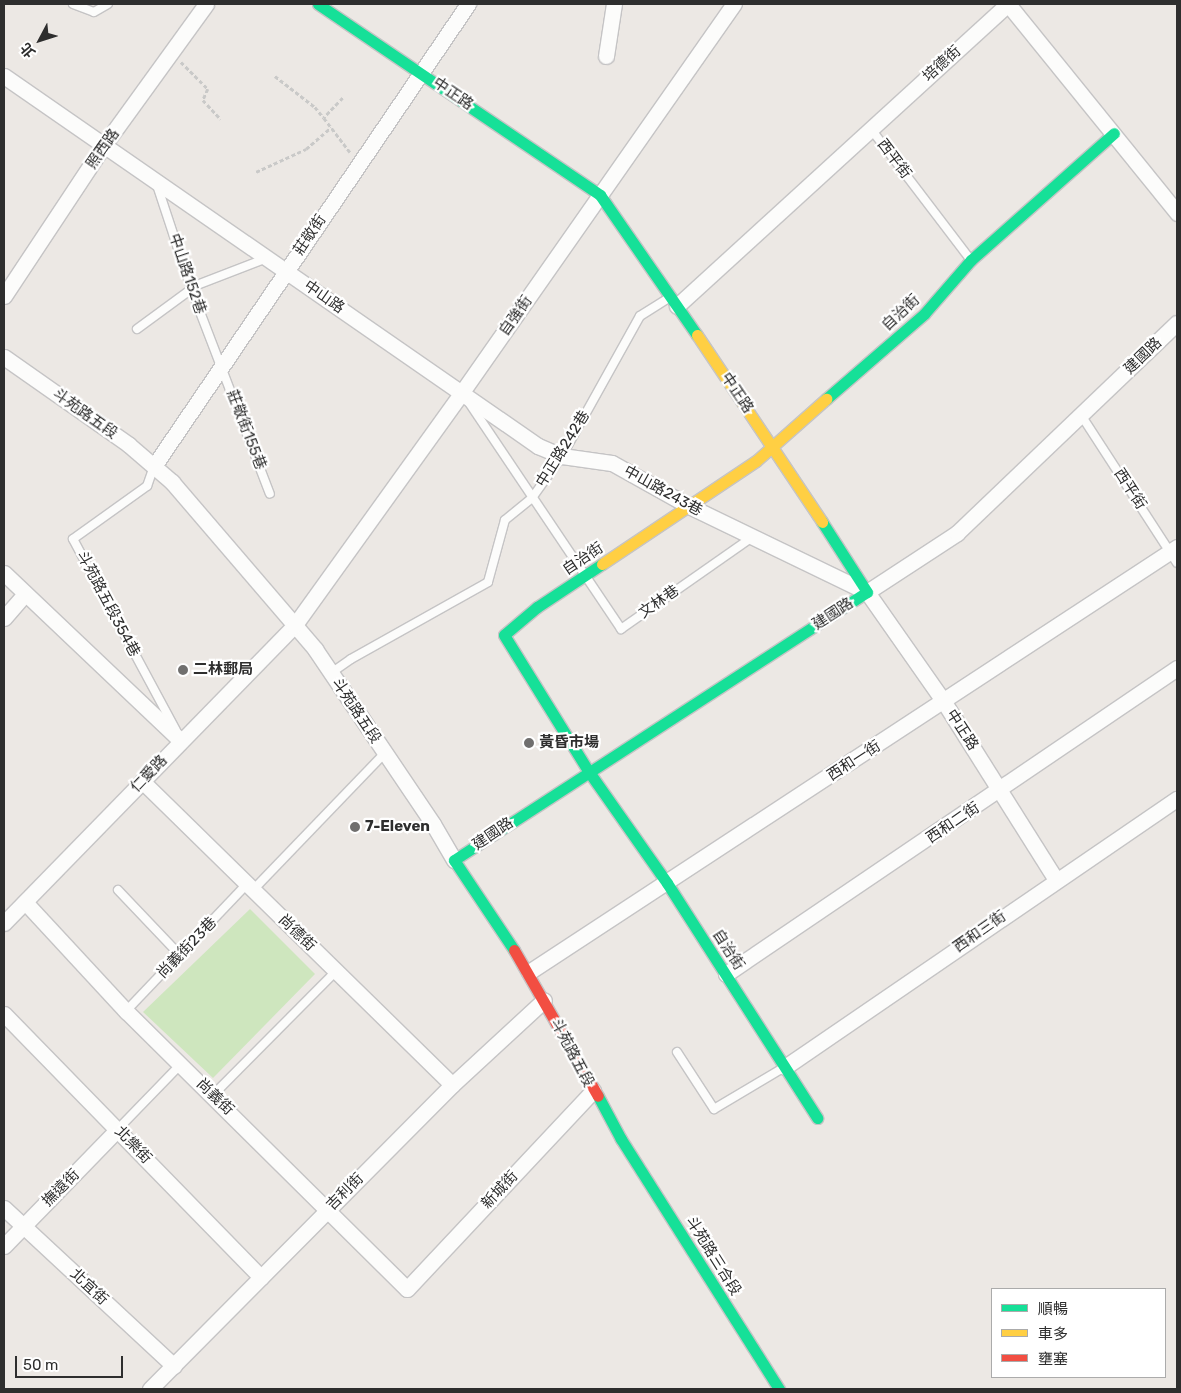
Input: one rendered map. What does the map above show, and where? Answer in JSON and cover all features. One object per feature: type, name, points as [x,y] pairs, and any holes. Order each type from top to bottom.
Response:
[{"type":"main road","name":"中正路","points":[[318,4],[600,195],[773,445],[867,592]]},
{"type":"main road","name":"自治街","points":[[817,1118],[667,883],[589,772],[504,635],[537,607],[756,461],[924,314],[971,260],[1114,133]]},
{"type":"main road","name":"建國路","points":[[454,860],[867,592]]},
{"type":"main road","name":"斗苑路五段","points":[[454,860],[529,972],[593,1091],[621,1138]]},
{"type":"main road","name":"斗苑路三合段","points":[[621,1138],[780,1389]]},
{"type":"street","name":"照西路","points":[[4,296],[104,145],[206,4]]},
{"type":"street","name":"莊敬街","points":[[154,466],[468,4]]},
{"type":"street","points":[[606,56],[614,4]]},
{"type":"street","name":"自強街","points":[[294,626],[462,392],[734,4]]},
{"type":"street","name":"培德街","points":[[674,302],[871,129],[1008,4],[1177,213]]},
{"type":"street","name":"中山路","points":[[4,76],[462,392]]},
{"type":"street","name":"建國路","points":[[867,592],[957,533],[1177,323]]},
{"type":"street","name":"斗苑路五段","points":[[4,357],[130,445],[172,482],[294,626],[331,673],[454,860]]},
{"type":"street","name":"中山路243巷","points":[[462,392],[538,446],[562,456],[612,463],[751,538],[867,592]]},
{"type":"street","name":"西和一街","points":[[529,972],[1175,554]]},
{"type":"street","points":[[4,573],[182,741]]},
{"type":"street","name":"中正路","points":[[867,592],[944,702],[1056,880]]},
{"type":"street","points":[[4,618],[25,594]]},
{"type":"street","name":"仁愛路","points":[[4,923],[294,626]]},
{"type":"street","name":"西和二街","points":[[726,974],[1001,791],[1177,668]]},
{"type":"street","name":"尚德街","points":[[142,781],[452,1085]]},
{"type":"street","name":"西和三街","points":[[785,1067],[1056,880],[1176,802]]},
{"type":"street","name":"尚義街","points":[[25,902],[126,1011],[407,1289]]},
{"type":"street","name":"吉利街","points":[[150,1389],[452,1085],[544,1000]]},
{"type":"street","name":"北樂街","points":[[4,1014],[261,1277]]},
{"type":"street","name":"新城街","points":[[407,1289],[593,1091]]},
{"type":"street","name":"撫遠街","points":[[4,1246],[117,1130]]},
{"type":"street","name":"北宜街","points":[[4,1208],[174,1366]]},
{"type":"lane","points":[[73,4],[94,12],[108,4]]},
{"type":"lane","name":"西平街","points":[[871,129],[971,260]]},
{"type":"lane","name":"中山路152巷","points":[[156,181],[192,291],[222,366]]},
{"type":"lane","points":[[137,329],[192,291],[197,285],[267,258]]},
{"type":"lane","name":"中正路242巷","points":[[331,673],[351,659],[488,582],[505,520],[532,498],[562,456],[640,316],[674,302]]},
{"type":"lane","name":"莊敬街155巷","points":[[222,366],[270,494]]},
{"type":"lane","name":"中山路","points":[[462,392],[584,576]]},
{"type":"lane","name":"西平街","points":[[1081,415],[1175,554]]},
{"type":"lane","name":"斗苑路五段354巷","points":[[154,466],[147,486],[73,539],[182,741]]},
{"type":"lane","name":"文林巷","points":[[584,576],[621,629],[751,538]]},
{"type":"lane","name":"尚義街23巷","points":[[126,1011],[180,954],[385,753]]},
{"type":"lane","points":[[118,890],[180,954]]},
{"type":"lane","points":[[212,1095],[336,971]]},
{"type":"lane","points":[[677,1052],[714,1109],[785,1067]]},
{"type":"lane","points":[[117,1130],[181,1064]]},
{"type":"path","points":[[171,52],[208,89],[203,100],[221,119]]},
{"type":"path","points":[[275,76],[315,107],[359,163]]},
{"type":"path","points":[[324,118],[343,98]]},
{"type":"path","points":[[256,172],[306,150],[331,127]]},
{"type":"green space","points":[[250,909],[315,974],[213,1078],[143,1012]]},
{"type":"traffic: fast","points":[[318,4],[600,195],[697,335]]},
{"type":"traffic: fast","points":[[826,399],[924,314],[971,260],[1114,133]]},
{"type":"traffic: fast","points":[[514,950],[454,860],[867,592],[822,522]]},
{"type":"traffic: fast","points":[[602,564],[537,607],[504,635],[589,772],[667,883],[817,1118]]},
{"type":"traffic: fast","points":[[598,1096],[621,1139],[779,1389]]},
{"type":"traffic: slow","points":[[697,335],[822,522]]},
{"type":"traffic: slow","points":[[602,564],[756,461],[826,399]]},
{"type":"traffic: jam","points":[[514,950],[598,1096]]},
{"type":"place","name":"二林郵局","points":[[183,670]]},
{"type":"place","name":"黃昏市場","points":[[529,743]]},
{"type":"place","name":"7-Eleven","points":[[355,827]]}]
